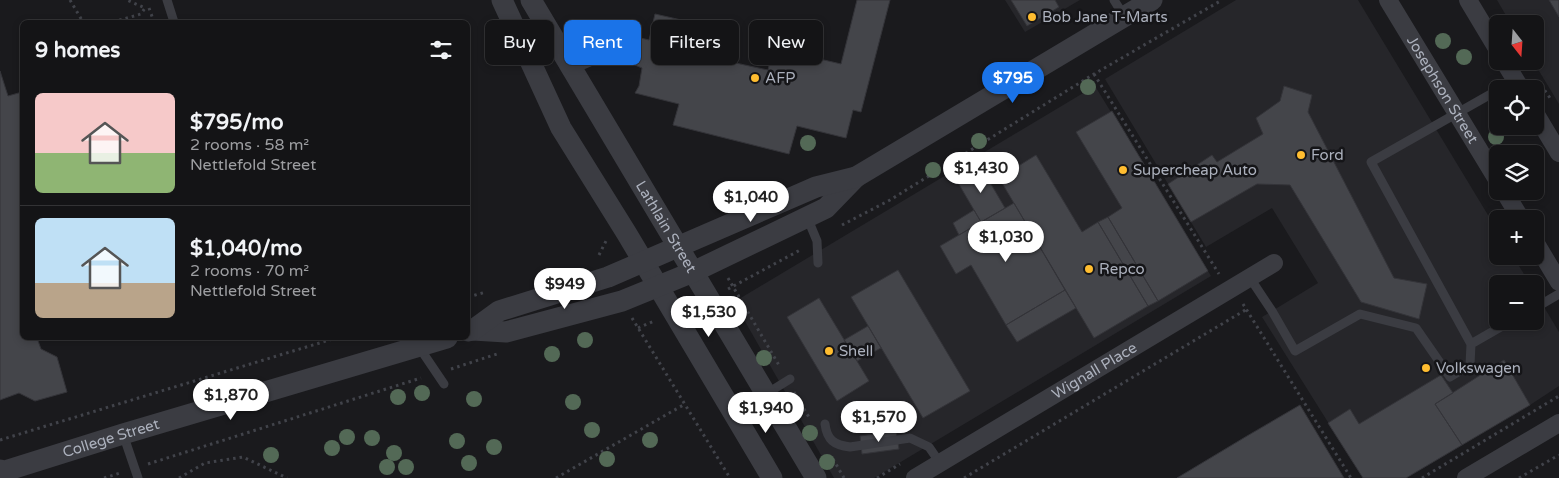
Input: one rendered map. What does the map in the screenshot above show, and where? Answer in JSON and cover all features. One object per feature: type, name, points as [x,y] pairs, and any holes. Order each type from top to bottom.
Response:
[{"type":"street","points":[[502,0],[562,128],[772,478]]},
{"type":"street","name":"Lathlain Street","points":[[531,0],[816,478]]},
{"type":"street","points":[[470,330],[506,332],[622,301],[693,272],[826,208],[856,177],[1119,8],[1152,0]]},
{"type":"street","name":"Josephson Street","points":[[1388,0],[1489,166]]},
{"type":"street","points":[[1468,0],[1489,35]]},
{"type":"street","points":[[1544,128],[1559,153]]},
{"type":"street","points":[[470,330],[499,311],[608,277],[816,187],[856,177]]},
{"type":"street","points":[[1544,257],[1559,282]]},
{"type":"street","name":"Wignall Place","points":[[915,478],[1274,263]]},
{"type":"street","name":"College Street","points":[[2,472],[416,342],[432,340]]},
{"type":"street","points":[[1466,478],[1559,423]]},
{"type":"lane","points":[[167,0],[173,20]]},
{"type":"lane","points":[[573,69],[583,65]]},
{"type":"lane","points":[[1250,278],[1295,351],[1360,314],[1416,328],[1450,377],[1470,365],[1471,344],[1371,162],[1489,97]]},
{"type":"lane","points":[[807,217],[817,241],[818,263]]},
{"type":"lane","points":[[1544,303],[1559,294]]},
{"type":"lane","points":[[1471,344],[1495,330]]},
{"type":"lane","points":[[416,342],[444,384]]},
{"type":"lane","points":[[766,394],[790,379]]},
{"type":"lane","points":[[825,424],[826,433],[831,441],[840,446],[850,447],[910,438],[929,447],[940,463]]},
{"type":"lane","points":[[123,434],[138,478]]},
{"type":"path","points":[[70,0],[82,20]]},
{"type":"path","points":[[120,20],[141,14],[145,8],[127,0]]},
{"type":"path","points":[[137,0],[138,5]]},
{"type":"path","points":[[890,200],[1094,74],[1222,0]]},
{"type":"path","points":[[149,8],[153,20]]},
{"type":"path","points":[[1094,74],[1220,275]]},
{"type":"path","points":[[1537,77],[1552,102]]},
{"type":"path","points":[[596,258],[601,254],[606,241]]},
{"type":"path","points":[[964,478],[1247,309],[1351,478]]},
{"type":"path","points":[[629,313],[730,478]]},
{"type":"path","points":[[0,440],[329,340]]},
{"type":"path","points":[[104,478],[500,353]]},
{"type":"path","points":[[1422,478],[1559,396]]},
{"type":"path","points":[[556,478],[684,404]]},
{"type":"path","points":[[1519,478],[1559,455]]},
{"type":"path","points":[[179,478],[205,463],[243,457],[287,478]]},
{"type":"shaded area","name":"Bob Jane T-Marts","points":[[1005,0],[1080,0],[1025,32]]},
{"type":"shaded area","name":"Ford","points":[[1236,0],[1358,0],[1489,217],[1489,265],[1518,265],[1525,275],[1489,275],[1489,330],[1544,330],[1544,307],[1559,332],[1559,386],[1406,478],[1363,478],[1262,317],[1318,283],[1272,208],[1206,247],[1105,79]]},
{"type":"shaded area","points":[[1497,0],[1559,0],[1559,104],[1538,70],[1544,70],[1544,15],[1506,15]]},
{"type":"shaded area","points":[[1095,86],[1211,276],[874,478],[834,478],[734,302]]},
{"type":"building","name":"AFP","points":[[857,0],[890,0],[861,112],[853,110],[846,138],[797,126],[789,154],[673,125],[679,104],[635,93],[639,86],[642,68],[635,65],[641,65],[641,38],[649,40],[651,31],[651,65],[739,64],[768,70],[769,65],[823,65],[823,60],[841,64]]},
{"type":"building","name":"Bob Jane T-Marts","points":[[1011,0],[1055,0],[1059,7],[1027,26]]},
{"type":"building","points":[[1549,0],[1559,0],[1559,17]]},
{"type":"building","name":"AFP","points":[[655,14],[681,20],[654,20]]},
{"type":"building","points":[[0,71],[8,96],[20,93],[20,340],[38,340],[41,349],[57,357],[67,392],[35,401],[19,393],[0,400]]},
{"type":"building","name":"Ford","points":[[1284,86],[1312,95],[1308,112],[1394,278],[1427,284],[1419,319],[1361,302],[1290,185],[1257,184],[1191,222],[1168,184],[1212,155],[1217,162],[1263,134],[1256,118],[1280,101]]},
{"type":"building","name":"Supercheap Auto","points":[[1112,111],[1208,271],[1158,301],[1108,217],[1122,208],[1076,132]]},
{"type":"building","name":"Repco","points":[[1036,155],[1082,232],[1098,222],[1148,306],[1094,338],[999,178]]},
{"type":"building","points":[[981,167],[1005,208],[981,222],[957,181]]},
{"type":"building","points":[[1014,203],[1065,290],[1006,325],[971,265],[956,274],[940,246]]},
{"type":"building","points":[[974,210],[981,222],[959,235],[953,223]]},
{"type":"building","points":[[1108,217],[1158,301],[1148,306],[1098,222]]},
{"type":"building","points":[[898,270],[970,391],[923,418],[851,297]]},
{"type":"building","points":[[1065,290],[1076,308],[1017,342],[1006,325]]},
{"type":"building","name":"Shell","points":[[819,298],[869,381],[837,401],[787,317]]},
{"type":"building","points":[[868,326],[881,348],[857,361],[844,340]]},
{"type":"building","points":[[1504,360],[1530,405],[1462,445],[1435,404]]},
{"type":"building","points":[[1441,375],[1453,393],[1435,404],[1462,445],[1406,478],[1363,478],[1328,423],[1350,409],[1359,424]]},
{"type":"building","points":[[1300,405],[1344,478],[1177,478],[1247,436]]},
{"type":"building","points":[[896,431],[899,449],[862,454],[860,436]]},
{"type":"place","name":"Bob Jane T-Marts","points":[[1032,17]]},
{"type":"place","name":"AFP","points":[[755,78]]},
{"type":"place","name":"Ford","points":[[1301,155]]},
{"type":"place","name":"Supercheap Auto","points":[[1123,170]]},
{"type":"place","name":"Repco","points":[[1089,269]]},
{"type":"place","name":"Shell","points":[[829,351]]},
{"type":"place","name":"Volkswagen","points":[[1426,368]]}]
